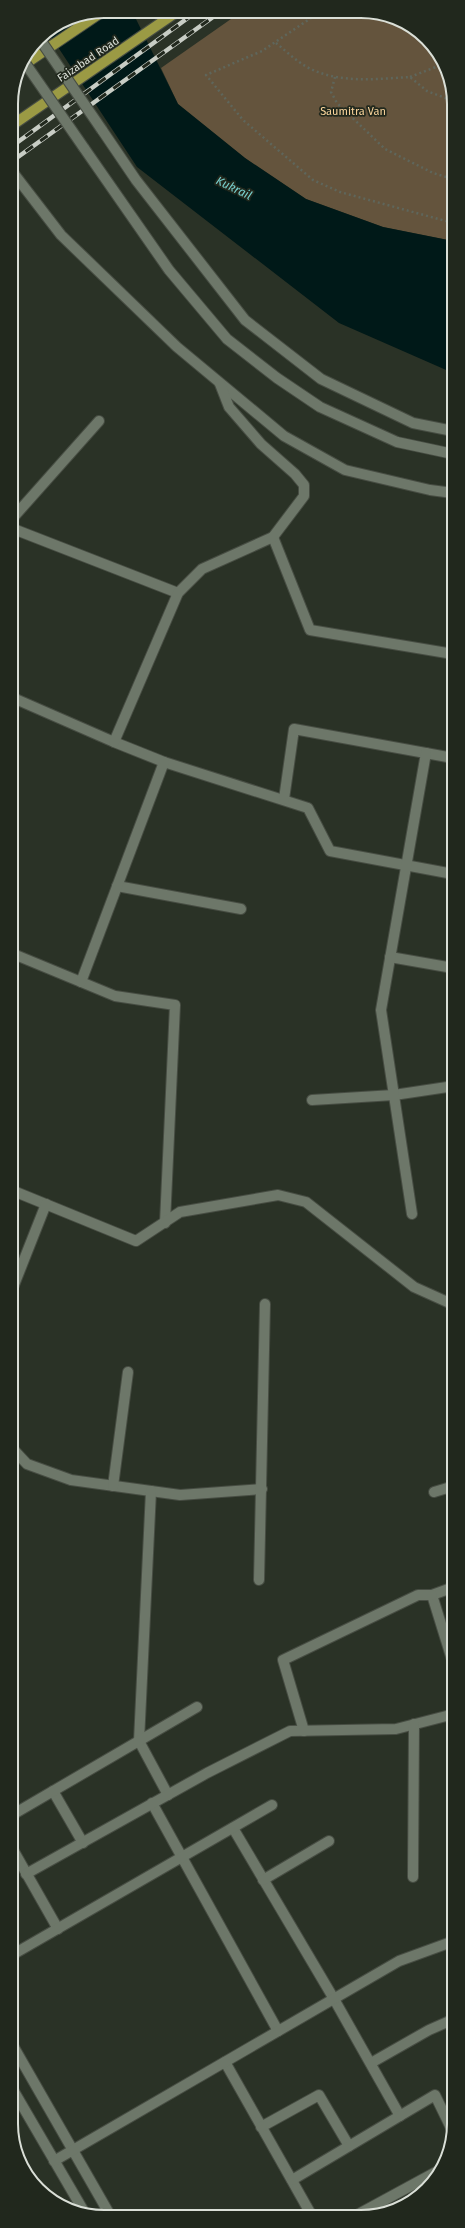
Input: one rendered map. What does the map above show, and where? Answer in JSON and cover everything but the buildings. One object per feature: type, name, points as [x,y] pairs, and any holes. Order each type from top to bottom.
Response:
[{"type":"main road","name":"Faizabad Road","points":[[18,121],[169,18]]},
{"type":"main road","points":[[29,61],[91,19]]},
{"type":"street","points":[[43,43],[136,180],[245,320],[321,379],[413,423],[447,430]]},
{"type":"street","points":[[27,66],[169,270],[227,339],[277,378],[320,407],[397,442],[447,453]]},
{"type":"street","points":[[18,179],[61,236],[177,347],[284,436],[345,470],[430,490],[447,492]]},
{"type":"street","points":[[114,742],[178,593],[202,569],[273,537],[304,496],[304,485],[295,474],[261,444],[229,407],[220,382]]},
{"type":"street","points":[[18,512],[99,421]]},
{"type":"street","points":[[18,531],[178,593]]},
{"type":"street","points":[[273,537],[310,630],[447,653]]},
{"type":"street","points":[[18,700],[164,762],[284,799],[308,808],[330,851],[447,873]]},
{"type":"street","points":[[284,799],[294,729],[447,757]]},
{"type":"street","points":[[412,1214],[381,1010],[426,754]]},
{"type":"street","points":[[81,982],[164,762]]},
{"type":"street","points":[[117,886],[241,909]]},
{"type":"street","points":[[18,956],[115,996],[175,1004],[164,1223]]},
{"type":"street","points":[[390,957],[447,967]]},
{"type":"street","points":[[312,1100],[394,1094],[447,1087]]},
{"type":"street","points":[[18,1192],[136,1241],[180,1212],[278,1195],[306,1202],[414,1287],[447,1302]]},
{"type":"street","points":[[18,1275],[46,1204]]},
{"type":"street","points":[[259,1580],[265,1304]]},
{"type":"street","points":[[113,1486],[128,1372]]},
{"type":"street","points":[[18,1454],[27,1464],[71,1480],[113,1486],[180,1495],[262,1489]]},
{"type":"street","points":[[434,1492],[447,1488]]},
{"type":"street","points":[[151,1491],[139,1741],[168,1795]]},
{"type":"street","points":[[304,1731],[283,1660],[418,1595],[432,1595],[447,1590]]},
{"type":"street","points":[[432,1595],[447,1643]]},
{"type":"street","points":[[18,1811],[197,1707]]},
{"type":"street","points":[[26,1874],[207,1773],[290,1731],[396,1729],[447,1716]]},
{"type":"street","points":[[413,1877],[414,1724]]},
{"type":"street","points":[[53,1791],[83,1842]]},
{"type":"street","points":[[152,1803],[278,2031]]},
{"type":"street","points":[[18,1951],[272,1805]]},
{"type":"street","points":[[233,1828],[334,1999],[400,2116]]},
{"type":"street","points":[[263,1880],[329,1841]]},
{"type":"street","points":[[18,1859],[58,1928]]},
{"type":"street","points":[[54,2161],[399,1961],[447,1943]]},
{"type":"street","points":[[371,2063],[429,2030],[447,2022]]},
{"type":"street","points":[[18,2054],[107,2210]]},
{"type":"street","points":[[224,2062],[309,2210]]},
{"type":"street","points":[[261,2127],[319,2095],[349,2146]]},
{"type":"street","points":[[292,2180],[435,2095],[447,2120]]},
{"type":"street","points":[[18,2098],[81,2207]]},
{"type":"street","points":[[367,2209],[431,2175]]},
{"type":"path","points":[[311,18],[276,43],[206,74],[243,120],[313,180],[340,192],[447,221]]},
{"type":"path","points":[[276,43],[308,68],[335,77],[358,80],[410,77],[438,66]]},
{"type":"path","points":[[335,77],[331,92],[337,104],[385,149],[432,173],[447,177]]},
{"type":"path","points":[[410,77],[427,91],[446,98]]},
{"type":"green space","name":"Saumitra Van","points":[[232,18],[367,18],[389,23],[404,29],[422,43],[436,61],[444,82],[447,104],[447,240],[383,227],[306,199],[245,158],[178,104],[161,68]]},
{"type":"water","name":"Kukrail","points":[[98,18],[135,18],[178,104],[245,158],[306,199],[383,227],[447,240],[447,370],[339,323],[137,167],[51,37],[61,29],[76,23]]},
{"type":"railway","points":[[18,142],[188,18]]},
{"type":"railway","points":[[18,157],[212,18]]}]
